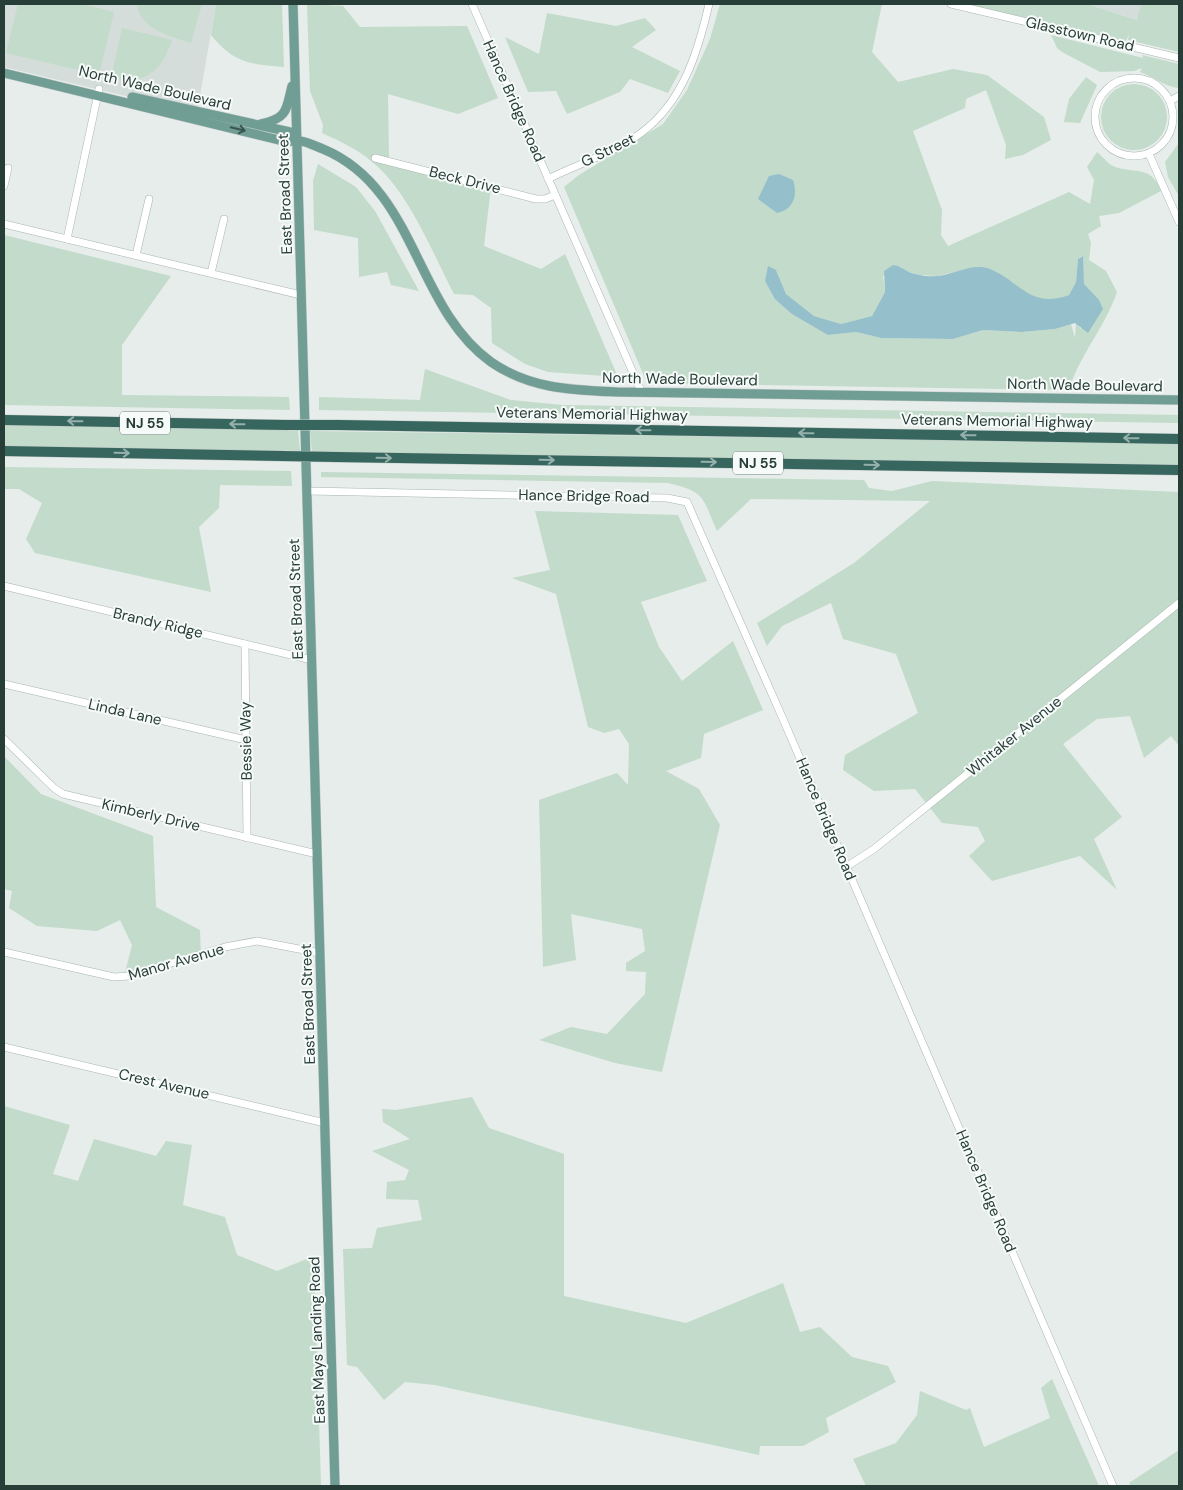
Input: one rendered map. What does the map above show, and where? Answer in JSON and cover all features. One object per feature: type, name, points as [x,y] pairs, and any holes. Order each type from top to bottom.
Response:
[{"type":"highway","name":"Veterans Memorial Highway","points":[[4,420],[1179,439]]},
{"type":"highway","name":"NJ 55","points":[[4,451],[1179,470]]},
{"type":"main road","name":"East Broad Street","points":[[292,4],[327,1194]]},
{"type":"main road","name":"North Wade Boulevard","points":[[4,67],[287,142],[297,139]]},
{"type":"main road","name":"North Wade Boulevard","points":[[4,73],[197,113],[260,124],[290,132],[297,139],[336,155],[366,176],[392,209],[456,326],[478,351],[491,362],[527,381],[558,389],[1179,400]]},
{"type":"main road","points":[[260,124],[278,119],[283,114],[289,102],[295,74]]},
{"type":"main road","name":"East Mays Landing Road","points":[[327,1194],[335,1486]]},
{"type":"street","name":"Hance Bridge Road","points":[[472,4],[641,391]]},
{"type":"street","name":"G Street","points":[[548,179],[631,140],[662,114],[688,75],[709,4]]},
{"type":"street","name":"Glasstown Road","points":[[951,4],[1179,58]]},
{"type":"street","points":[[1133,78],[1150,81],[1162,90],[1170,101],[1173,116],[1170,132],[1162,145],[1149,154],[1138,157],[1121,155],[1107,146],[1098,134],[1095,117],[1098,102],[1107,89],[1120,81],[1133,78]]},
{"type":"street","points":[[67,239],[99,92]]},
{"type":"street","points":[[1170,101],[1179,96]]},
{"type":"street","points":[[1149,154],[1179,222]]},
{"type":"street","name":"Beck Drive","points":[[375,158],[536,199],[545,199],[555,195]]},
{"type":"street","points":[[4,186],[8,168]]},
{"type":"street","points":[[136,255],[149,199]]},
{"type":"street","points":[[211,273],[224,219]]},
{"type":"street","points":[[4,224],[301,295]]},
{"type":"street","name":"Hance Bridge Road","points":[[307,491],[667,498],[687,502],[1113,1486]]},
{"type":"street","name":"Brandy Ridge","points":[[4,586],[312,660]]},
{"type":"street","name":"Whitaker Avenue","points":[[846,867],[874,849],[1179,603]]},
{"type":"street","name":"Bessie Way","points":[[245,644],[247,838]]},
{"type":"street","name":"Linda Lane","points":[[4,684],[246,740]]},
{"type":"street","name":"Kimberly Drive","points":[[4,739],[54,788],[63,794],[317,854]]},
{"type":"street","name":"Manor Avenue","points":[[4,952],[114,978],[129,976],[225,947],[257,941],[320,953]]},
{"type":"street","name":"Crest Avenue","points":[[4,1047],[325,1123]]},
{"type":"shaded area","points":[[4,4],[216,4],[197,113],[4,67]]},
{"type":"shaded area","points":[[1087,4],[1141,4],[1138,20]]},
{"type":"green space","points":[[18,4],[81,4],[114,12],[99,75],[6,53]]},
{"type":"green space","points":[[137,4],[202,4],[191,43],[165,34],[150,26],[144,20]]},
{"type":"green space","points":[[216,4],[282,4],[284,67],[261,65],[243,60],[235,57],[219,44],[211,35]]},
{"type":"green space","points":[[307,4],[343,6],[360,27],[467,26],[498,98],[458,114],[388,94],[389,162],[491,187],[484,246],[541,269],[565,254],[618,377],[548,372],[525,364],[492,343],[491,308],[473,295],[454,294],[411,210],[389,179],[377,166],[358,151],[322,133],[323,125],[310,91]]},
{"type":"green space","points":[[720,4],[882,4],[872,52],[898,82],[953,69],[987,75],[1044,117],[1051,140],[1023,155],[1005,159],[1006,145],[986,90],[966,99],[965,108],[913,131],[942,210],[941,235],[948,246],[1069,192],[1090,204],[1094,180],[1087,167],[1097,152],[1115,167],[1142,172],[1153,177],[1161,191],[1119,213],[1099,216],[1101,226],[1088,234],[1091,243],[1089,260],[1106,271],[1117,292],[1106,317],[1073,377],[1069,390],[647,383],[564,187],[579,175],[663,124],[687,90],[710,39]],"holes":[[[1082,256],[1084,284],[1098,300],[1081,329],[1076,323],[1075,338],[1071,324],[1055,329],[1022,332],[983,330],[953,339],[881,338],[856,332],[828,335],[765,281],[776,270],[786,294],[814,316],[841,324],[872,316],[885,292],[883,276],[900,266],[906,271],[920,275],[937,276],[972,268],[1040,299],[1056,299],[1069,295],[1076,282],[1078,259]]]},
{"type":"green space","points":[[966,4],[1087,4],[1137,20],[1141,4],[1179,4],[1179,52],[1128,40],[1129,34],[1126,41]]},
{"type":"green space","points":[[547,13],[616,26],[645,18],[656,30],[632,47],[680,71],[668,93],[630,79],[620,92],[567,114],[556,91],[528,92],[505,37],[539,54]]},
{"type":"green space","points":[[122,28],[172,40],[168,51],[157,68],[143,77],[134,80],[111,79]]},
{"type":"green space","points":[[1051,35],[1143,58],[1142,55],[1179,64],[1179,88],[1169,86],[1140,72],[1142,68],[1134,71],[1100,72],[1062,52],[1057,48]]},
{"type":"green space","points":[[1086,77],[1097,85],[1080,123],[1064,122],[1069,99]]},
{"type":"green space","points":[[1134,84],[1147,87],[1157,94],[1164,104],[1167,117],[1164,130],[1157,140],[1147,147],[1134,150],[1121,147],[1111,140],[1104,130],[1101,117],[1104,104],[1111,94],[1121,87]]},
{"type":"green space","points":[[1179,143],[1179,196],[1168,177],[1165,162]]},
{"type":"green space","points":[[318,164],[356,187],[375,211],[419,291],[391,285],[387,272],[359,277],[358,238],[314,230],[313,181]]},
{"type":"green space","points":[[4,235],[171,276],[122,345],[122,395],[289,397],[290,410],[4,405]]},
{"type":"green space","points":[[425,369],[511,400],[563,405],[1179,415],[1179,423],[319,410],[319,397],[420,400]]},
{"type":"green space","points":[[4,424],[286,428],[289,431],[298,430],[300,451],[283,450],[282,453],[4,448]]},
{"type":"green space","points":[[310,431],[1179,443],[1179,465],[312,452]]},
{"type":"green space","points":[[4,467],[291,471],[292,486],[220,485],[219,508],[199,527],[211,592],[35,553],[26,539],[42,503],[19,489],[4,489]]},
{"type":"green space","points":[[321,472],[864,480],[869,488],[892,491],[932,481],[1179,492],[1179,746],[1171,736],[1144,758],[1130,716],[1097,719],[1063,744],[1122,817],[1094,839],[1117,890],[1080,856],[992,881],[969,856],[985,841],[978,827],[942,823],[915,789],[874,791],[843,770],[845,755],[918,713],[896,654],[843,639],[831,603],[782,626],[767,646],[757,623],[854,563],[930,501],[751,499],[717,531],[705,503],[696,493],[668,483],[321,477]]},
{"type":"green space","points":[[535,511],[678,515],[707,581],[641,602],[659,647],[682,681],[733,641],[763,710],[704,734],[701,758],[666,771],[699,789],[720,825],[662,1072],[615,1063],[539,1040],[571,1027],[607,1034],[645,994],[646,972],[626,971],[626,963],[645,951],[642,929],[571,914],[576,960],[543,967],[539,800],[617,773],[628,785],[629,744],[619,729],[604,733],[588,727],[556,594],[512,578],[550,570]]},
{"type":"green space","points":[[4,756],[41,794],[153,836],[156,907],[200,930],[201,958],[124,977],[132,945],[120,920],[97,931],[37,926],[9,908],[12,891],[4,889]]},
{"type":"green space","points":[[472,1097],[489,1128],[564,1154],[564,1296],[686,1323],[783,1283],[800,1332],[820,1327],[852,1357],[888,1366],[896,1382],[826,1418],[829,1432],[803,1446],[760,1446],[759,1455],[435,1385],[405,1382],[384,1400],[357,1367],[347,1365],[343,1249],[372,1248],[377,1228],[422,1220],[418,1200],[386,1199],[387,1182],[405,1180],[409,1170],[372,1151],[410,1139],[383,1122],[382,1109],[396,1110]]},
{"type":"green space","points":[[4,1106],[70,1125],[53,1174],[78,1181],[94,1139],[156,1156],[166,1141],[192,1145],[183,1205],[225,1217],[237,1255],[277,1271],[314,1256],[321,1486],[4,1486]]},
{"type":"green space","points":[[1052,1379],[1099,1486],[866,1486],[853,1459],[896,1443],[917,1415],[920,1391],[966,1410],[970,1408],[984,1447],[1050,1418],[1041,1388]]},
{"type":"green space","points":[[1179,1450],[1179,1486],[1131,1486],[1129,1483]]},
{"type":"water","points":[[779,174],[793,180],[795,196],[791,205],[777,213],[758,199],[769,176]]},
{"type":"water","points":[[1083,256],[1084,284],[1099,300],[1103,309],[1088,333],[1075,323],[1055,329],[1022,332],[983,330],[953,339],[881,338],[856,332],[828,335],[792,314],[775,299],[765,281],[768,266],[776,270],[786,294],[814,316],[841,324],[872,316],[885,292],[884,271],[893,265],[914,274],[930,276],[983,267],[1001,274],[1026,292],[1045,299],[1069,295],[1076,282],[1078,259]]}]
